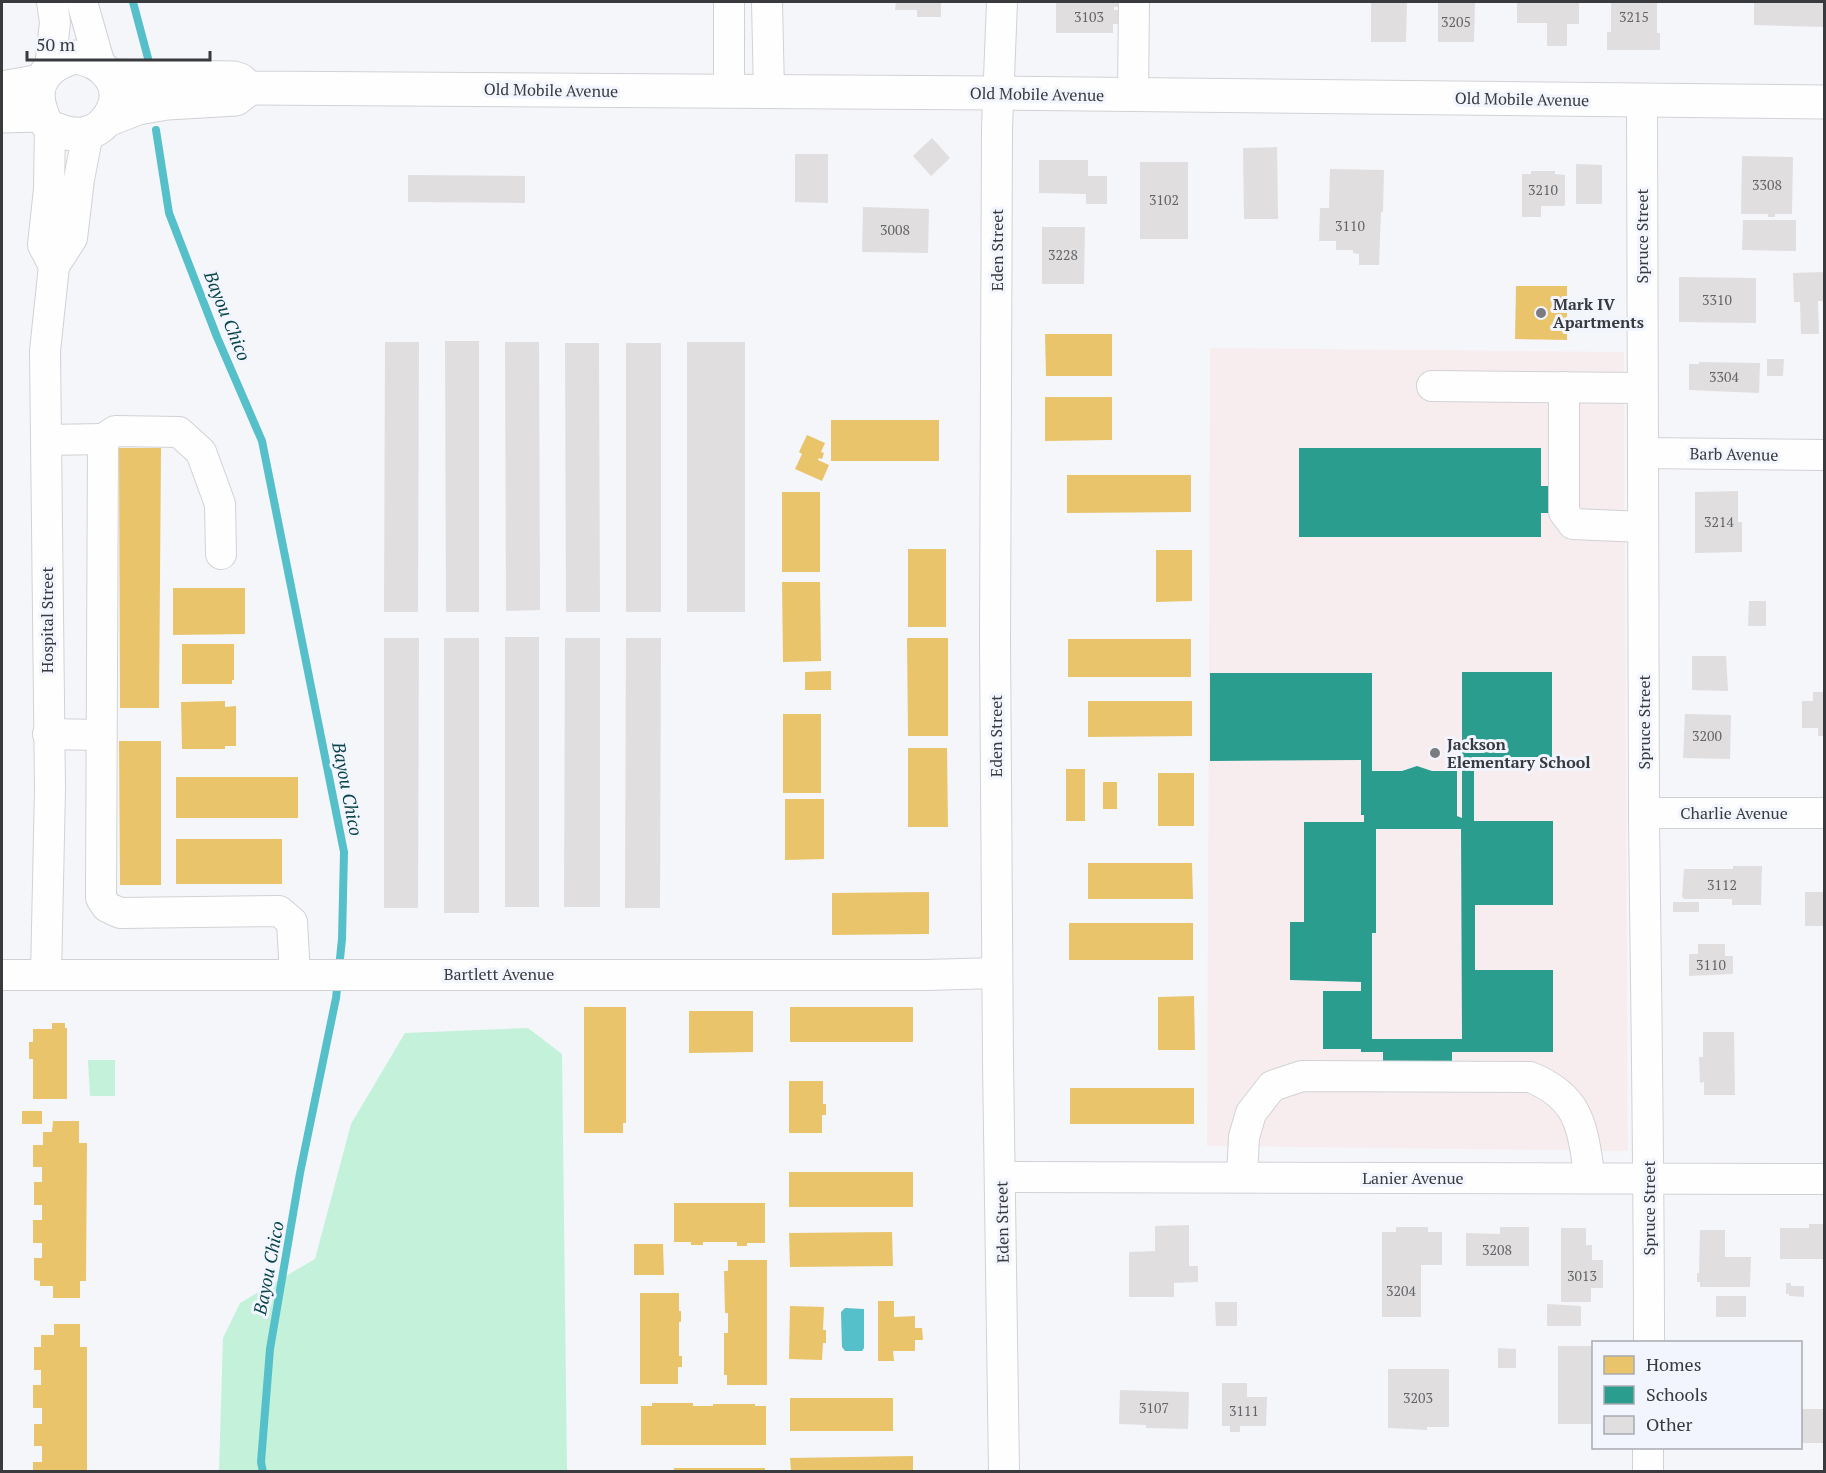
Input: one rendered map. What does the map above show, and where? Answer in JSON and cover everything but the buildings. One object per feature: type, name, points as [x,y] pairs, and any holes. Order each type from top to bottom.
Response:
[{"type":"main road","name":"Old Mobile Avenue","points":[[2,88],[46,74],[62,61],[75,57],[88,59],[105,71],[234,78],[249,88]]},
{"type":"main road","points":[[98,127],[113,110],[116,99],[115,87],[105,71]]},
{"type":"main road","points":[[46,74],[38,92],[38,104],[46,121]]},
{"type":"main road","name":"Old Mobile Avenue","points":[[2,116],[46,121],[67,134],[98,127],[138,108],[167,103],[236,99],[249,88],[1824,102]]},
{"type":"street","points":[[46,74],[55,22],[52,2]]},
{"type":"street","points":[[82,2],[105,71]]},
{"type":"street","points":[[729,2],[729,92]]},
{"type":"street","points":[[767,2],[770,92]]},
{"type":"street","name":"Eden Street","points":[[1002,2],[998,93],[996,606],[997,973],[1004,1472]]},
{"type":"street","points":[[1133,95],[1134,2]]},
{"type":"street","name":"Spruce Street","points":[[1642,101],[1644,813],[1649,1341]]},
{"type":"street","name":"Hospital Street","points":[[46,121],[49,189],[43,245],[54,266]]},
{"type":"street","name":"Hospital Street","points":[[46,975],[50,789],[45,351],[54,266],[72,238],[79,179],[98,127]]},
{"type":"street","points":[[1432,386],[1642,388]]},
{"type":"street","points":[[1564,387],[1564,512],[1573,524],[1643,527]]},
{"type":"street","points":[[46,440],[102,439],[116,431],[179,432],[201,452],[220,504],[222,554]]},
{"type":"street","points":[[102,439],[101,898],[107,907],[120,913],[279,911],[292,922],[297,975]]},
{"type":"street","name":"Barb Avenue","points":[[1643,453],[1824,455]]},
{"type":"street","points":[[48,734],[101,735]]},
{"type":"street","name":"Charlie Avenue","points":[[1644,813],[1824,813]]},
{"type":"street","name":"Bartlett Avenue","points":[[2,975],[926,975],[997,973]]},
{"type":"street","points":[[1242,1177],[1244,1137],[1251,1113],[1272,1086],[1302,1076],[1405,1076],[1530,1077],[1546,1083],[1568,1101],[1582,1125],[1590,1178]]},
{"type":"street","name":"Lanier Avenue","points":[[1001,1177],[1824,1179]]},
{"type":"street","points":[[1648,1449],[1648,1472]]},
{"type":"shaded area","points":[[1210,348],[1624,352],[1628,1151],[1207,1146]]},
{"type":"green space","points":[[528,1028],[562,1054],[567,1471],[219,1471],[223,1338],[240,1303],[315,1259],[351,1124],[405,1033]]},
{"type":"green space","points":[[88,1060],[115,1060],[115,1096],[90,1096]]},
{"type":"water","points":[[845,1308],[864,1309],[864,1348],[862,1351],[845,1351],[842,1347],[841,1312]]},
{"type":"waterway","name":"Bayou Chico","points":[[133,2],[149,62]]},
{"type":"waterway","name":"Bayou Chico","points":[[156,130],[169,213],[217,337],[262,441],[344,852],[339,968]]},
{"type":"waterway","name":"Bayou Chico","points":[[263,1472],[261,1462],[270,1349],[300,1173],[338,980]]},
{"type":"place","name":"Mark IV Apartments","points":[[1541,313]]},
{"type":"place","name":"Jackson Elementary School","points":[[1435,753]]}]
